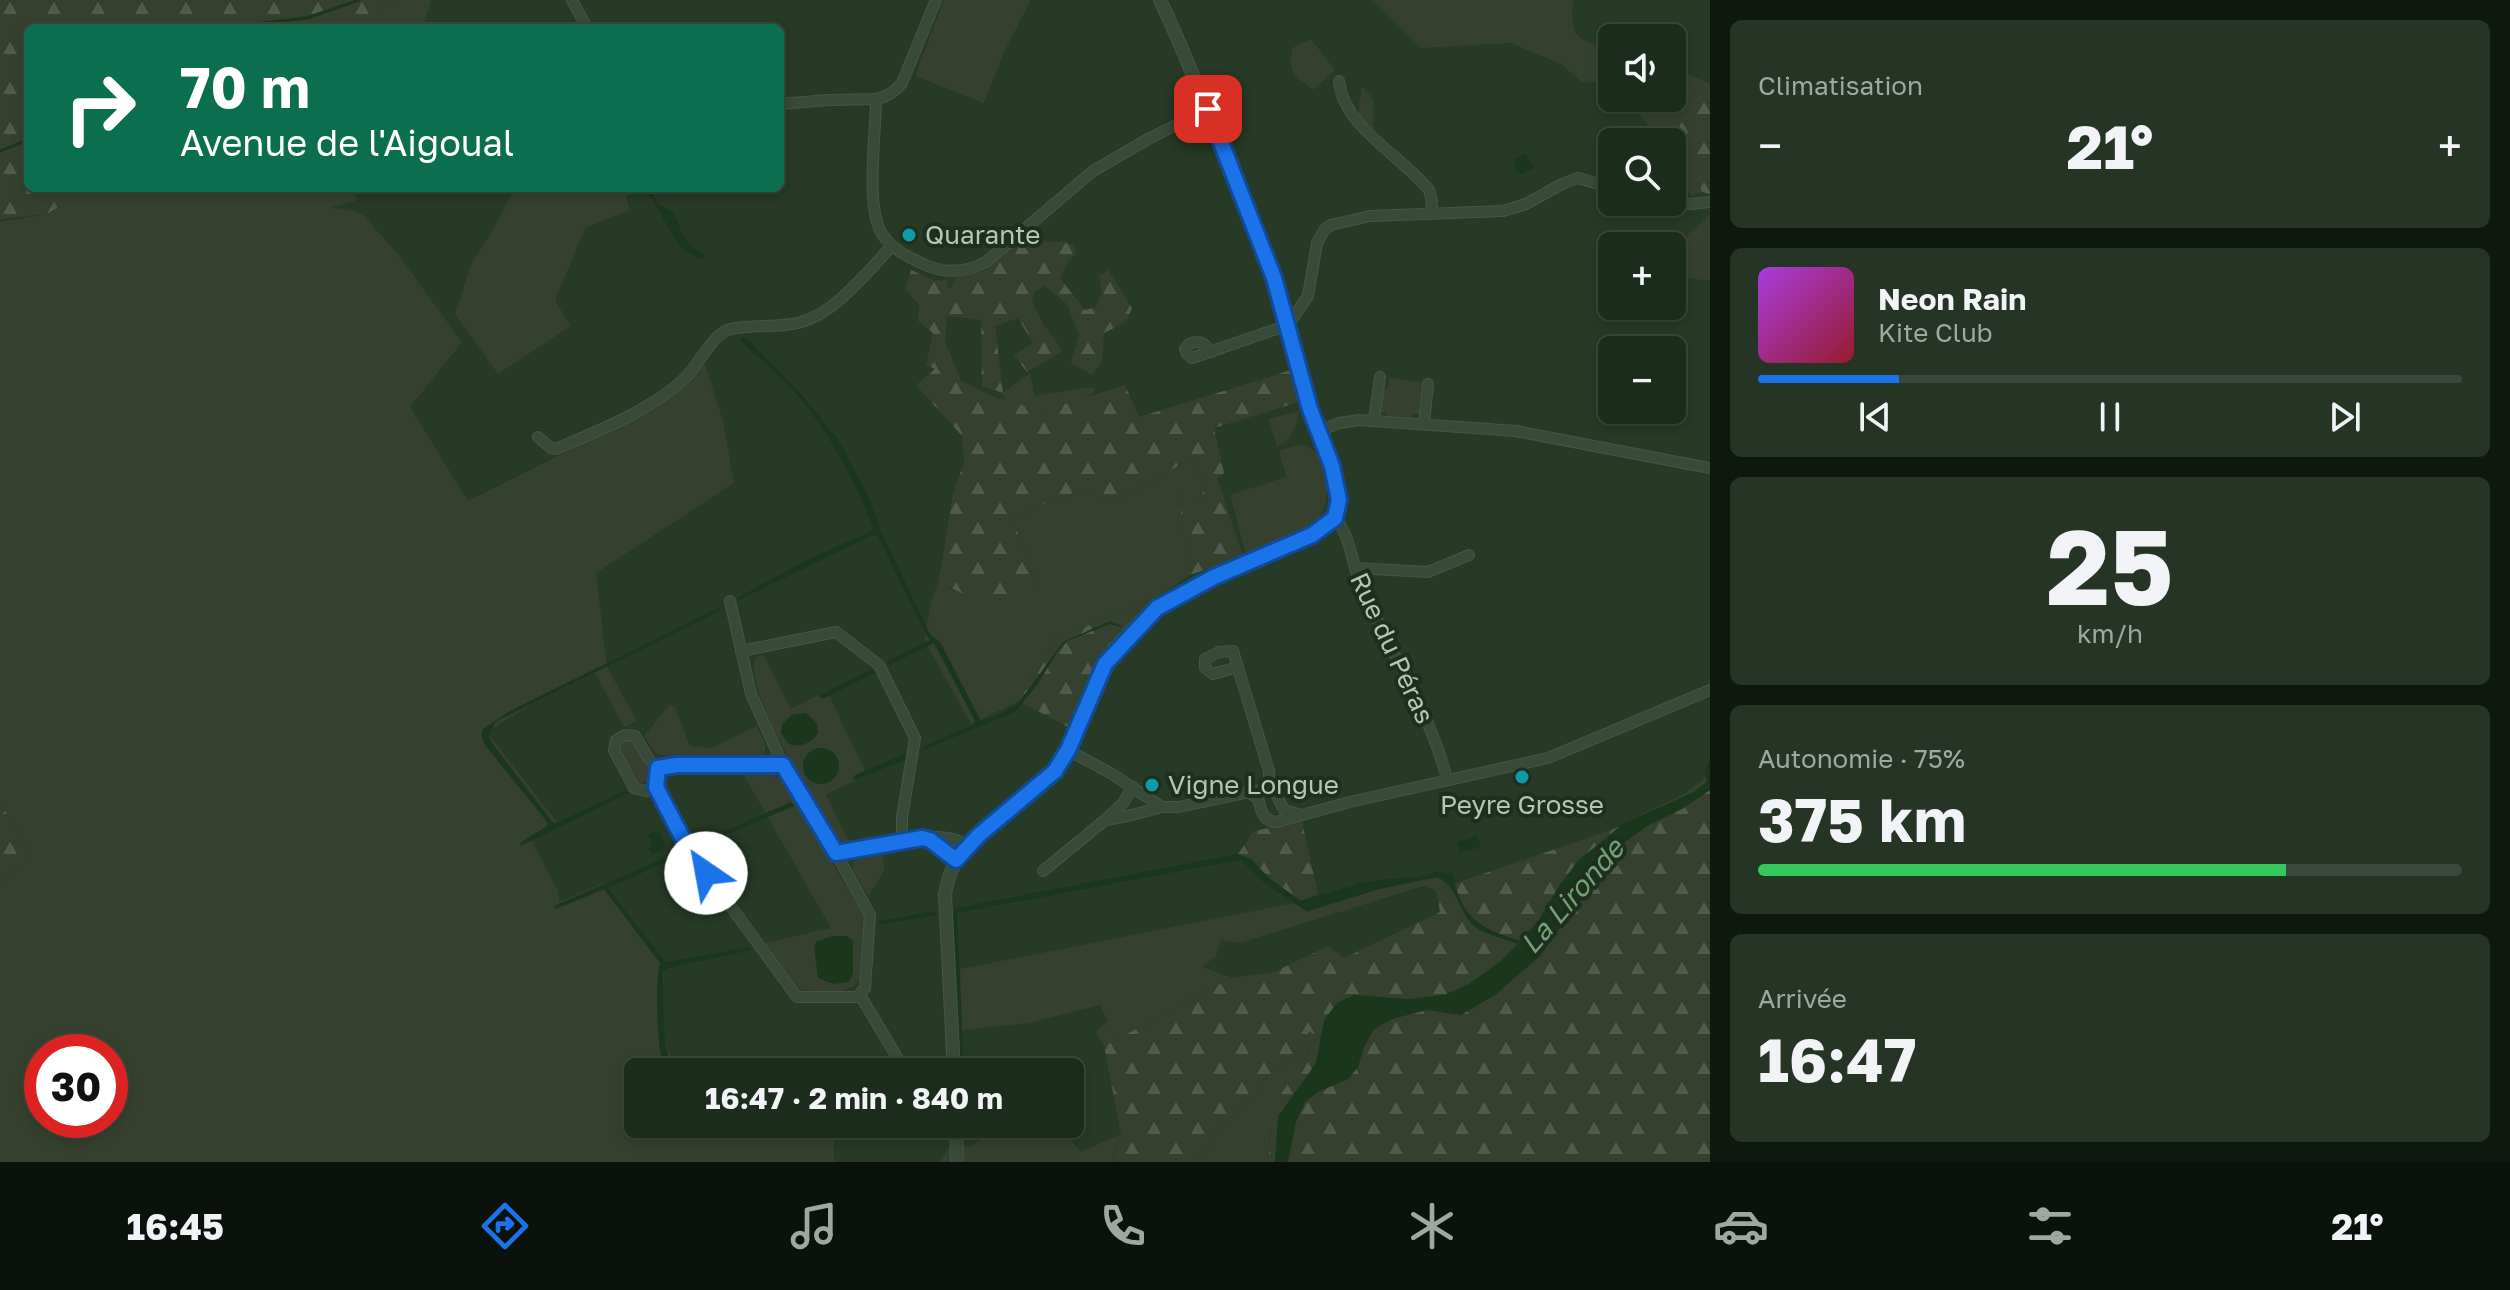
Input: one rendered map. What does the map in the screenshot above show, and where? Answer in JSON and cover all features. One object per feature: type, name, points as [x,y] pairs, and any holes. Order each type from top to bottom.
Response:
[{"type":"street","points":[[572,0],[585,24]]},
{"type":"street","points":[[784,104],[876,99],[897,90],[936,0]]},
{"type":"street","points":[[953,1058],[945,895],[956,860],[967,846],[1049,778],[1068,750],[1105,664],[1157,608],[1214,577],[1312,535],[1335,518],[1338,494],[1332,466],[1306,396],[1274,278],[1208,109],[1160,0]]},
{"type":"street","points":[[1339,81],[1346,107],[1358,122],[1429,190],[1431,214]]},
{"type":"street","points":[[876,99],[874,210],[881,234],[892,246],[933,268],[950,272],[973,269],[998,254],[1093,171],[1208,109]]},
{"type":"street","points":[[1212,352],[1288,325],[1308,296],[1314,252],[1325,229],[1338,222],[1370,216],[1503,211],[1526,204],[1578,178],[1598,184]]},
{"type":"street","points":[[1686,204],[1710,202]]},
{"type":"street","points":[[538,437],[556,449],[655,402],[686,377],[728,329],[795,324],[816,316],[837,303],[892,246]]},
{"type":"street","points":[[1374,420],[1380,377]]},
{"type":"street","points":[[1424,423],[1428,384]]},
{"type":"street","points":[[1319,431],[1339,423],[1374,420],[1527,432],[1710,468]]},
{"type":"street","name":"Rue du Péras","points":[[1335,518],[1342,527],[1355,568],[1435,742],[1447,779]]},
{"type":"street","points":[[1355,568],[1428,572],[1469,555]]},
{"type":"street","points":[[730,601],[751,694],[783,765],[870,915],[867,977],[860,995]]},
{"type":"street","points":[[741,651],[836,632],[879,665],[915,738],[902,817],[902,841]]},
{"type":"street","points":[[1105,820],[1264,789],[1269,771],[1238,667]]},
{"type":"street","points":[[1249,793],[1258,798],[1267,819],[1276,822],[1563,753],[1710,690]]},
{"type":"street","points":[[656,787],[646,791],[634,788],[614,750],[616,740],[625,735],[635,736],[650,761],[658,768]]},
{"type":"street","points":[[1068,750],[1162,807]]},
{"type":"street","points":[[658,768],[677,765],[783,765]]},
{"type":"street","points":[[658,768],[656,787],[694,856],[796,997],[860,995]]},
{"type":"street","points":[[1267,785],[1274,790],[1284,810],[1300,815]]},
{"type":"street","points":[[1043,871],[1105,820],[1123,803],[1133,787]]},
{"type":"street","points":[[1276,822],[1284,810]]},
{"type":"street","points":[[836,853],[938,836],[956,839],[967,846]]},
{"type":"street","points":[[922,838],[930,840],[956,860]]},
{"type":"street","points":[[860,995],[898,1058]]},
{"type":"street","points":[[956,1138],[957,1162]]},
{"type":"green space","points":[[0,0],[395,0],[356,24],[24,24],[24,192],[83,192],[47,214],[0,219]]},
{"type":"green space","points":[[395,0],[431,0],[424,24],[356,24]]},
{"type":"green space","points":[[944,0],[1031,0],[1005,50],[984,103],[915,76]]},
{"type":"green space","points":[[1373,0],[1573,0],[1573,23],[1578,36],[1598,45],[1598,83],[1582,82],[1561,64],[1511,43],[1421,48]]},
{"type":"green space","points":[[1311,39],[1335,70],[1313,90],[1296,76],[1291,63],[1292,48]]},
{"type":"green space","points":[[1686,74],[1710,84],[1710,194],[1702,192],[1691,196],[1686,185],[1686,128],[1652,128],[1637,112],[1686,112]]},
{"type":"green space","points":[[1686,74],[1710,84],[1710,194],[1702,192],[1686,145],[1686,128],[1680,128],[1672,112],[1686,112]]},
{"type":"green space","points":[[1361,86],[1373,100],[1373,130],[1360,114]]},
{"type":"green space","points":[[83,192],[355,192],[356,201],[329,208],[356,211],[364,216],[396,252],[462,342],[410,407],[468,501],[568,451],[705,364],[723,421],[734,483],[596,573],[607,667],[637,721],[624,727],[595,673],[534,703],[487,732],[557,822],[529,836],[558,891],[559,902],[604,883],[666,961],[664,1026],[665,1039],[673,1058],[624,1058],[624,1138],[834,1138],[834,1162],[0,1162],[0,881],[31,859],[0,801],[0,222],[47,214]]},
{"type":"green space","points":[[513,192],[632,192],[626,197],[630,210],[585,228],[556,298],[571,326],[498,374],[455,314],[472,262]]},
{"type":"green space","points":[[1710,214],[1710,281],[1686,278],[1686,237]]},
{"type":"green space","points":[[1031,232],[1049,242],[1074,246],[1076,254],[1069,260],[1060,278],[1085,310],[1096,307],[1102,292],[1099,276],[1108,270],[1132,308],[1126,322],[1104,333],[1102,361],[1092,375],[1071,363],[1079,335],[1067,304],[1045,286],[1034,292],[1032,302],[1043,324],[1063,351],[1027,372],[1014,355],[1033,343],[1018,318],[995,326],[1003,393],[982,386],[981,320],[947,316],[945,342],[961,381],[997,398],[1042,411],[1125,385],[1139,417],[1291,370],[1299,402],[1214,428],[1224,473],[1217,478],[1243,557],[1190,575],[1178,493],[1183,487],[1197,504],[1205,488],[1194,456],[1131,495],[1110,499],[1078,491],[1012,517],[1037,594],[1011,600],[986,599],[961,593],[939,580],[953,494],[964,462],[962,436],[916,385],[935,369],[926,365],[933,333],[918,321],[919,304],[905,290],[911,270],[935,281],[947,280],[947,287],[951,288],[956,278],[986,270]]},
{"type":"green space","points":[[1030,373],[1035,396],[1089,387],[1096,389],[1089,396],[1068,405],[1008,414],[1003,393]]},
{"type":"green space","points":[[1389,378],[1422,382],[1419,414],[1412,417],[1386,416],[1381,412],[1383,391],[1388,388]]},
{"type":"green space","points":[[1299,411],[1290,437],[1277,446],[1269,419]]},
{"type":"green space","points":[[1297,445],[1309,447],[1318,454],[1324,465],[1327,490],[1321,515],[1299,535],[1246,554],[1230,495],[1286,477],[1279,451]]},
{"type":"green space","points":[[1194,456],[1205,488],[1197,504],[1178,493],[1190,575],[1157,597],[1056,639],[1019,701],[971,724],[924,640],[931,602],[939,580],[953,591],[1036,594],[1035,581],[1012,517],[1078,491],[1110,499],[1131,495]]},
{"type":"green space","points":[[1157,597],[1098,663],[1068,727],[1019,701],[1056,639]]},
{"type":"green space","points":[[763,654],[791,709],[827,691],[867,775],[826,794],[849,842],[834,836],[769,720],[754,673],[756,657]]},
{"type":"green space","points":[[670,704],[675,707],[690,746],[711,748],[757,726],[765,744],[764,753],[757,759],[659,755],[644,736]]},
{"type":"green space","points":[[624,741],[636,745],[651,775],[646,783],[636,782],[619,747]]},
{"type":"green space","points":[[742,772],[770,775],[785,783],[864,916],[860,976],[851,987],[836,992],[802,990],[765,943],[831,928]]},
{"type":"green space","points":[[1710,773],[1710,1162],[1268,1162],[1273,1105],[1305,1060],[1316,1037],[1310,1031],[1292,1055],[1221,1127],[1196,1162],[1113,1162],[1121,1134],[1104,1046],[1232,978],[1274,972],[1328,946],[1344,958],[1440,912],[1436,890],[1622,826],[1686,793]]},
{"type":"green space","points":[[0,801],[31,859],[0,881]]},
{"type":"green space","points":[[1302,821],[1318,894],[1301,901],[1270,879],[1252,860],[1238,854],[1254,831]]},
{"type":"green space","points":[[883,851],[884,871],[868,896],[853,870],[853,862],[860,854]]},
{"type":"green space","points":[[1438,877],[1449,885],[1436,890],[1423,886],[1240,943],[1221,940],[1216,956],[1202,967],[1232,978],[1104,1046],[1096,1032],[1108,1021],[1100,1005],[1029,1023],[962,1030],[960,969],[1295,903],[1307,912],[1379,889]]},
{"type":"green space","points":[[1310,1031],[1316,1036],[1270,1130],[1268,1162],[1196,1162],[1221,1127],[1292,1055]]},
{"type":"green space","points":[[834,1056],[834,1058],[673,1058]]},
{"type":"green space","points":[[1121,1134],[1112,1162],[939,1162],[949,1148],[969,1147],[983,1138],[1069,1138],[1081,1152]]},
{"type":"water","points":[[1526,153],[1534,168],[1522,174],[1515,169],[1514,159]]},
{"type":"water","points":[[647,192],[652,192],[658,205],[673,212],[690,245],[706,255],[702,260],[679,245]]},
{"type":"water","points":[[740,337],[746,337],[800,393],[840,442],[872,504],[881,532],[930,634],[940,642],[981,721],[1017,705],[1063,642],[1110,621],[1122,626],[1110,624],[1067,641],[1015,712],[923,750],[923,747],[975,721],[934,643],[890,665],[886,662],[930,640],[878,536],[871,536],[737,601],[737,598],[809,559],[874,530],[844,464],[815,418],[797,395]]},
{"type":"water","points":[[720,607],[721,610],[495,722],[489,736],[492,743],[554,824],[626,790],[628,793],[521,846],[520,843],[548,823],[485,745],[481,735],[483,729],[510,711]]},
{"type":"water","points":[[873,669],[877,672],[823,699],[818,696]]},
{"type":"water","points":[[806,713],[817,723],[818,733],[805,744],[789,744],[781,733],[782,724],[792,715]]},
{"type":"water","points":[[821,748],[834,753],[839,766],[834,779],[821,784],[808,779],[803,766],[808,753]]},
{"type":"water","points":[[907,753],[907,759],[855,780],[853,778],[855,775]]},
{"type":"water","name":"La Lironde","points":[[1710,760],[1710,790],[1622,844],[1539,957],[1495,995],[1461,1015],[1427,1010],[1392,1019],[1374,1029],[1358,1067],[1348,1079],[1318,1092],[1305,1102],[1296,1122],[1288,1162],[1275,1162],[1278,1116],[1316,1063],[1324,1020],[1337,1003],[1354,995],[1408,999],[1444,995],[1469,984],[1501,961],[1518,944],[1475,927],[1454,892],[1436,877],[1379,889],[1306,911],[1262,881],[1241,860],[957,913],[963,1058],[959,1058],[953,914],[956,908],[1238,854],[1252,860],[1270,879],[1301,901],[1364,882],[1416,878],[1435,872],[1452,873],[1461,901],[1474,919],[1493,931],[1521,941],[1578,861],[1624,823],[1694,792],[1707,781],[1705,768]]},
{"type":"water","points":[[791,802],[794,806],[696,848],[694,845]]},
{"type":"water","points":[[658,831],[665,843],[663,850],[652,854],[648,849],[652,844],[648,834]]},
{"type":"water","points":[[1477,836],[1481,847],[1460,853],[1457,842]]},
{"type":"water","points":[[678,852],[680,856],[608,888],[666,962],[750,947],[751,950],[668,968],[663,972],[664,1032],[668,1056],[671,1058],[663,1058],[658,1027],[660,963],[604,889],[556,909],[554,906]]},
{"type":"water","points":[[935,911],[936,915],[879,925],[879,921]]},
{"type":"water","points":[[832,936],[847,936],[853,941],[853,973],[849,982],[833,984],[818,978],[814,946],[816,942]]},
{"type":"water","points":[[887,1057],[887,1058],[780,1058]]},
{"type":"waterway","points":[[255,24],[307,18],[359,0]]},
{"type":"waterway","points":[[0,151],[24,142]]},
{"type":"place","name":"Quarante","points":[[909,235]]},
{"type":"place","name":"Peyre Grosse","points":[[1522,777]]},
{"type":"place","name":"Vigne Longue","points":[[1152,785]]},
{"type":"route","points":[[706,873],[681,835],[656,787],[658,768],[677,765],[783,765],[836,853],[922,838],[930,840],[956,860],[979,835],[1055,771],[1068,750],[1101,670],[1129,635],[1157,608],[1174,596],[1214,577],[1312,535],[1335,518],[1339,500],[1332,466],[1310,409],[1274,278],[1208,109]]}]
